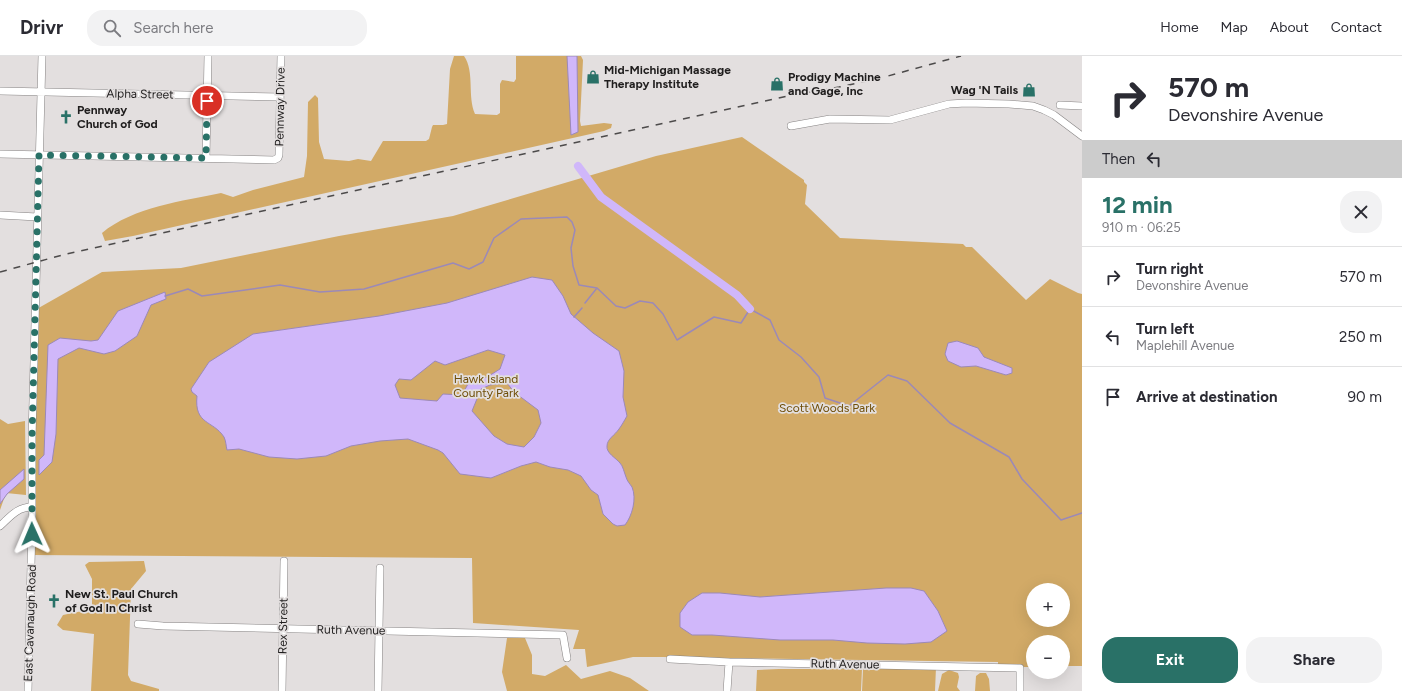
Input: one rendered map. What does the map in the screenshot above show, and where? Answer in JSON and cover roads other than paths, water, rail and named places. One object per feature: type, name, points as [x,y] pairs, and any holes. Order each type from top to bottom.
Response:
[{"type":"street","name":"East Cavanaugh Road","points":[[28,691],[32,507],[31,483],[42,56]]},
{"type":"street","points":[[0,154],[206,158],[208,56]]},
{"type":"street","name":"Pennway Drive","points":[[206,158],[274,160],[278,158],[281,56]]},
{"type":"street","name":"Alpha Street","points":[[0,91],[280,97]]},
{"type":"street","points":[[791,126],[830,119],[890,120],[949,104],[1009,104],[1033,106],[1044,110],[1054,115],[1082,136]]},
{"type":"street","points":[[1060,106],[1082,106]]},
{"type":"street","points":[[0,215],[37,216]]},
{"type":"street","points":[[0,526],[18,510],[25,507],[32,507]]},
{"type":"street","name":"Rex Street","points":[[282,691],[284,561]]},
{"type":"street","points":[[378,691],[380,568]]},
{"type":"street","name":"Ruth Avenue","points":[[138,624],[163,626],[564,635],[567,658]]},
{"type":"street","name":"Ruth Avenue","points":[[670,659],[729,662],[1020,668],[1020,691]]},
{"type":"street","points":[[727,691],[729,662]]},
{"type":"waterway","points":[[578,166],[601,197],[737,295],[750,309]]},
{"type":"waterway","points":[[165,296],[188,289],[202,296],[280,285],[320,292],[364,289],[453,263],[469,269],[483,262],[494,238],[521,219],[567,217],[572,222],[575,230],[571,248],[573,266],[579,285],[597,288],[616,306],[625,308],[640,301],[653,303],[663,314],[677,340],[714,317],[741,323],[750,309],[770,320],[779,340],[801,357],[819,377],[825,398],[849,406],[888,375],[907,381],[950,423],[1009,457],[1022,479],[1061,520],[1082,513]]},
{"type":"waterway","points":[[585,303],[597,288]]},
{"type":"waterway","points":[[574,317],[582,308]]},
{"type":"railway","points":[[0,272],[66,254],[788,96],[877,79],[961,56]]},
{"type":"place","name":"Mid-Michigan Massage Therapy Institute","points":[[593,77]]},
{"type":"place","name":"Prodigy Machine and Gage, Inc","points":[[777,84]]},
{"type":"place","name":"Wag 'N Tails","points":[[1029,90]]},
{"type":"place","name":"Pennway Church of God","points":[[66,117]]},
{"type":"place","name":"New St. Paul Church of God In Christ","points":[[54,601]]},
{"type":"park label","name":"Hawk Island County Park","points":[[486,386]]},
{"type":"park label","name":"Scott Woods Park","points":[[827,408]]}]
